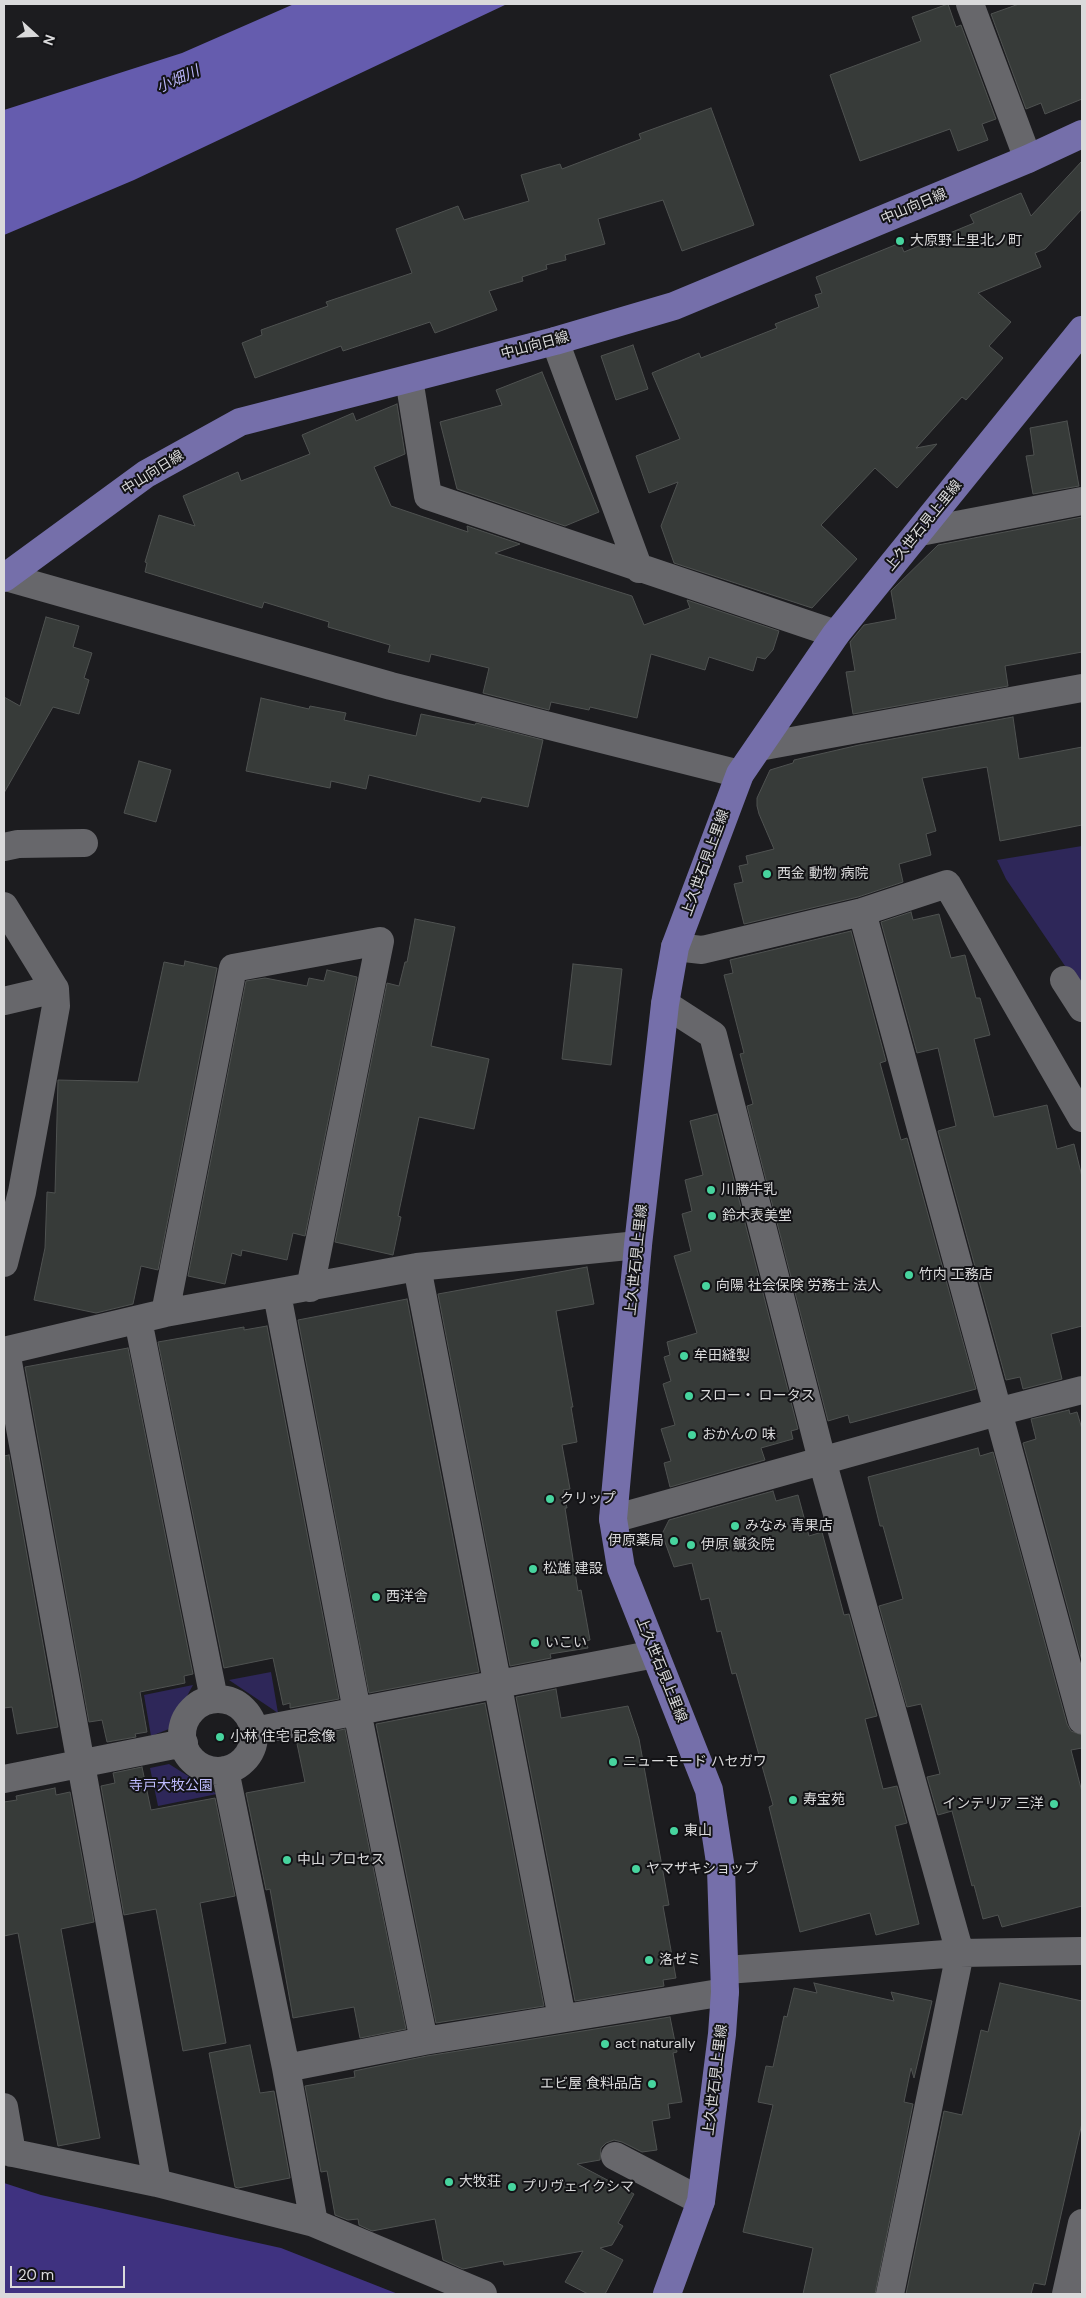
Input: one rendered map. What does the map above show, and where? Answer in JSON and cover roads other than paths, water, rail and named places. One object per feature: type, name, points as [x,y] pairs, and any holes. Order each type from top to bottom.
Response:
[{"type":"main road","name":"中山向日線","points":[[5,577],[146,474],[240,422],[555,341],[674,306],[1028,159],[1082,134]]},
{"type":"main road","name":"上久世石見上里線","points":[[667,2294],[701,2201],[722,2034],[725,1981],[721,1869],[710,1790],[621,1568],[613,1519],[638,1245],[665,1004],[675,947],[740,774],[836,634],[1082,330]]},
{"type":"street","points":[[970,4],[1028,159]]},
{"type":"street","points":[[555,341],[639,569]]},
{"type":"street","points":[[409,379],[428,496],[639,569],[836,634]]},
{"type":"street","points":[[920,532],[1082,501]]},
{"type":"street","points":[[5,577],[391,686],[740,774]]},
{"type":"street","points":[[759,747],[1082,688]]},
{"type":"street","points":[[4,847],[18,844],[84,843]]},
{"type":"street","points":[[675,947],[702,950],[862,912],[947,884],[1082,1118]]},
{"type":"street","points":[[4,906],[55,989],[56,1006],[22,1192],[4,1263]]},
{"type":"street","points":[[862,912],[1082,1720]]},
{"type":"street","points":[[165,1313],[233,968],[380,940],[310,1288]]},
{"type":"street","points":[[1064,980],[1082,1008]]},
{"type":"street","points":[[4,1001],[55,989]]},
{"type":"street","points":[[665,1004],[713,1035],[822,1460],[960,1953],[890,2294]]},
{"type":"street","points":[[157,2183],[5,1351],[165,1313],[417,1267],[638,1245]]},
{"type":"street","points":[[417,1267],[562,2018]]},
{"type":"street","points":[[277,1294],[357,1711],[424,2041]]},
{"type":"street","points":[[138,1320],[214,1699]]},
{"type":"street","points":[[613,1519],[1082,1390]]},
{"type":"street","points":[[254,1731],[497,1686],[655,1654]]},
{"type":"street","points":[[214,1699],[225,1699],[236,1703],[245,1710],[254,1731],[253,1742],[244,1760],[235,1767],[225,1770],[203,1768],[187,1753],[182,1731],[186,1719],[193,1710],[202,1702],[214,1699]]},
{"type":"street","points":[[4,1778],[184,1743]]},
{"type":"street","points":[[225,1770],[286,2068],[314,2222]]},
{"type":"street","points":[[286,2068],[424,2041],[562,2018],[725,1981],[960,1953],[1082,1951]]},
{"type":"street","points":[[4,2107],[8,2152],[157,2183],[314,2222],[483,2294]]},
{"type":"street","points":[[615,2156],[701,2201]]},
{"type":"street","points":[[1066,2294],[1082,2223]]},
{"type":"water","name":"小畑川","points":[[294,4],[507,4],[134,180],[4,235],[4,110],[182,53]]},
{"type":"place","name":"大原野上里北ノ町","points":[[900,241]]},
{"type":"place","name":"西金 動物 病院","points":[[767,874]]},
{"type":"place","name":"川勝牛乳","points":[[711,1190]]},
{"type":"place","name":"鈴木表美堂","points":[[712,1216]]},
{"type":"place","name":"竹内 工務店","points":[[909,1275]]},
{"type":"place","name":"向陽 社会保険 労務士 法人","points":[[706,1286]]},
{"type":"place","name":"牟田縫製","points":[[684,1356]]},
{"type":"place","name":"スロー・ ロータス","points":[[689,1396]]},
{"type":"place","name":"おかんの 味","points":[[692,1435]]},
{"type":"place","name":"クリップ","points":[[550,1499]]},
{"type":"place","name":"みなみ 青果店","points":[[735,1526]]},
{"type":"place","name":"伊原薬局","points":[[674,1541]]},
{"type":"place","name":"伊原 鍼灸院","points":[[691,1545]]},
{"type":"place","name":"松雄 建設","points":[[533,1569]]},
{"type":"place","name":"西洋舎","points":[[376,1597]]},
{"type":"place","name":"いこい","points":[[535,1643]]},
{"type":"place","name":"小林 住宅 記念像","points":[[220,1737]]},
{"type":"place","name":"ニューモード ハセガワ","points":[[613,1762]]},
{"type":"place","name":"寿宝苑","points":[[793,1800]]},
{"type":"place","name":"インテリア 三洋","points":[[1054,1804]]},
{"type":"place","name":"東山","points":[[674,1831]]},
{"type":"place","name":"中山 プロセス","points":[[287,1860]]},
{"type":"place","name":"ヤマザキショップ","points":[[636,1869]]},
{"type":"place","name":"洛ゼミ","points":[[649,1960]]},
{"type":"place","name":"act naturally","points":[[605,2044]]},
{"type":"place","name":"エビ屋 食料品店","points":[[652,2084]]},
{"type":"place","name":"大牧荘","points":[[449,2182]]},
{"type":"place","name":"プリヴェイクシマ","points":[[512,2187]]},
{"type":"park label","name":"寺戸大牧公園","points":[[171,1786]]}]
